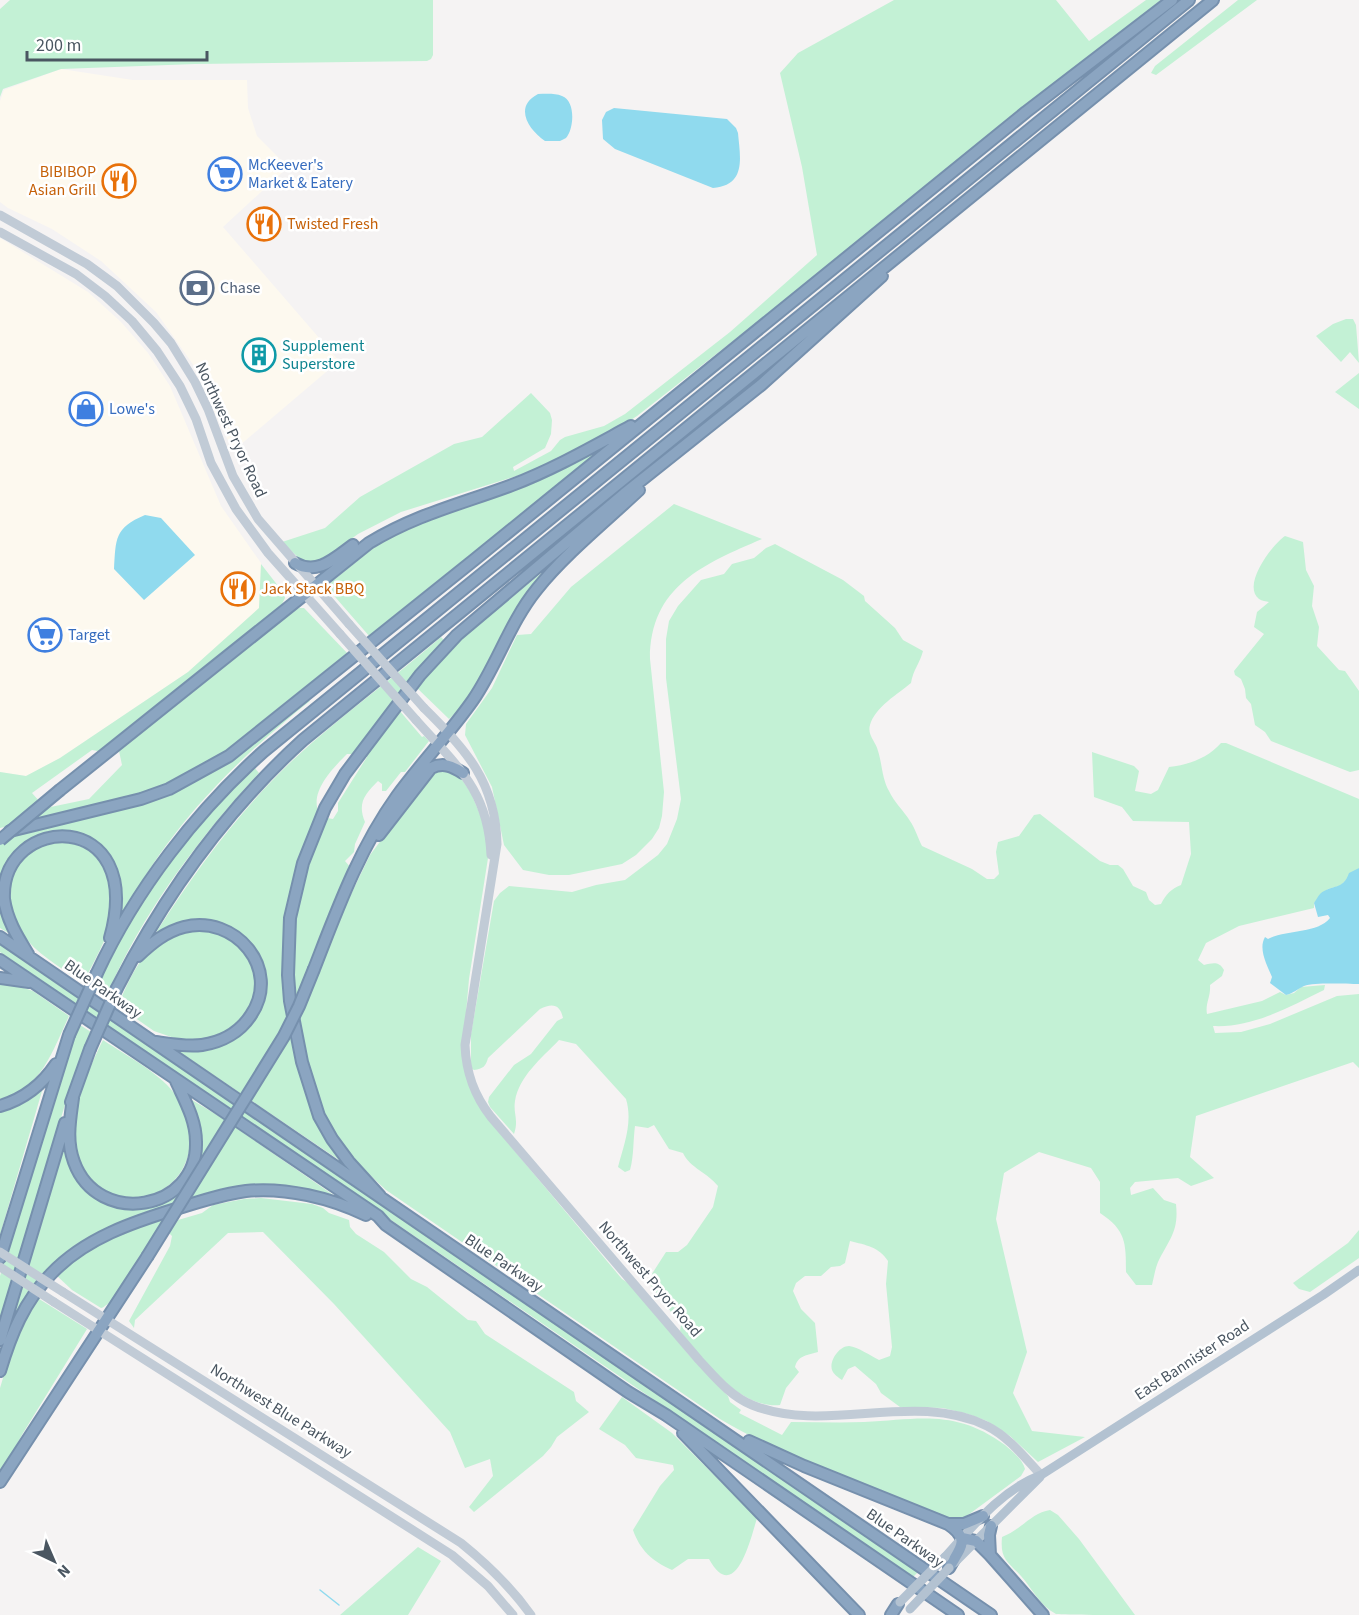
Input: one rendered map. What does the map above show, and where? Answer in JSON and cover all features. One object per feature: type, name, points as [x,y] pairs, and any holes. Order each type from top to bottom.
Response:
[{"type":"highway","points":[[0,834],[141,799],[169,789],[229,756],[1026,112],[1172,0]]},
{"type":"highway","points":[[0,1258],[61,1056],[105,955],[143,892],[182,838],[227,786],[264,751],[1189,0]]},
{"type":"highway","points":[[0,1340],[73,1098],[90,1049],[117,988],[165,903],[199,854],[256,786],[303,740],[1212,0]]},
{"type":"highway","points":[[380,1196],[349,1162],[319,1116],[295,1033],[288,975],[291,918],[303,863],[325,808],[345,774],[420,675],[457,635],[624,494],[804,348],[952,210]]},
{"type":"highway","points":[[0,840],[352,554],[386,532],[420,516],[512,485],[551,468],[652,414]]},
{"type":"highway","points":[[0,1482],[147,1257],[278,1046],[299,1006],[358,861],[396,798],[475,697],[537,588],[682,449]]},
{"type":"highway","points":[[295,563],[306,568],[317,568],[385,526],[419,512],[455,504]]},
{"type":"highway","points":[[358,861],[427,771],[436,765],[448,765],[463,773]]},
{"type":"highway","points":[[31,958],[14,931],[8,914],[4,897],[5,879],[11,863],[21,851],[45,837],[58,835],[84,840],[105,860],[113,876],[117,894],[117,910],[105,955]]},
{"type":"highway","points":[[127,968],[144,950],[169,932],[186,926],[201,926],[229,932],[249,948],[256,961],[261,977],[261,993],[255,1009],[237,1032],[202,1045],[152,1042]]},
{"type":"highway","name":"Blue Parkway","points":[[0,937],[991,1615]]},
{"type":"highway","name":"Blue Parkway","points":[[0,960],[378,1216],[386,1225],[628,1392],[666,1415],[958,1615]]},
{"type":"highway","points":[[0,978],[32,982]]},
{"type":"highway","points":[[0,1106],[15,1101],[31,1091],[44,1080],[61,1056]]},
{"type":"highway","points":[[73,1098],[69,1131],[70,1146],[80,1174],[89,1186],[111,1201],[134,1205],[160,1198],[173,1190],[182,1181],[194,1157],[196,1144],[193,1119],[176,1081]]},
{"type":"highway","points":[[0,1371],[20,1316],[39,1287],[68,1258],[85,1246],[124,1227],[206,1200],[247,1191],[294,1193],[316,1197],[355,1210],[386,1225]]},
{"type":"highway","points":[[694,1410],[760,1447],[948,1524],[959,1532],[962,1538],[960,1549],[949,1568]]},
{"type":"highway","points":[[666,1415],[859,1615]]},
{"type":"highway","points":[[948,1524],[964,1524],[982,1516]]},
{"type":"highway","points":[[990,1555],[991,1526]]},
{"type":"highway","points":[[962,1538],[976,1541],[1043,1615]]},
{"type":"highway","points":[[889,1615],[899,1603]]},
{"type":"highway","points":[[847,1604],[852,1615]]},
{"type":"main road","name":"Northwest Pryor Road","points":[[0,215],[87,264],[117,286],[154,323],[171,343],[195,382],[208,409],[233,476],[258,519],[349,624],[448,732],[476,767],[491,801],[497,844],[465,1045],[468,1071],[473,1087],[491,1117],[699,1360],[723,1386],[736,1396],[751,1404],[789,1415],[940,1412],[970,1419],[989,1427],[1009,1441],[1041,1475]]},
{"type":"main road","name":"Northwest Pryor Road","points":[[0,232],[76,274],[132,321],[157,351],[180,387],[196,419],[211,463],[236,509],[268,553],[463,773],[483,806],[489,828],[492,876]]},
{"type":"main road","name":"Northwest Blue Parkway","points":[[0,1252],[460,1543],[492,1569],[531,1615]]},
{"type":"main road","name":"Northwest Blue Parkway","points":[[0,1267],[452,1555],[488,1586],[513,1615]]},
{"type":"main road","name":"East Bannister Road","points":[[899,1603],[982,1516],[1021,1483],[1041,1475],[1359,1270]]},
{"type":"main road","name":"East Bannister Road","points":[[907,1612],[1041,1475]]},
{"type":"shaded area","points":[[61,69],[133,80],[247,80],[248,108],[257,136],[288,167],[223,227],[339,361],[233,451],[199,373],[156,312],[101,261],[52,229],[0,202],[0,101],[4,90]]},
{"type":"shaded area","points":[[0,238],[88,292],[121,322],[148,353],[170,386],[221,506],[261,563],[260,608],[188,672],[60,758],[26,776],[0,772]]},
{"type":"green space","points":[[10,0],[433,0],[433,55],[427,61],[195,64],[61,69],[3,89],[0,97],[0,9]]},
{"type":"green space","points":[[894,0],[1056,0],[1089,41],[1146,0],[1161,0],[792,295],[637,416],[617,429],[539,469],[401,512],[358,534],[320,562],[304,563],[282,542],[325,528],[360,497],[454,444],[482,437],[531,393],[550,413],[551,434],[545,448],[513,467],[514,471],[551,451],[565,437],[604,426],[625,414],[730,332],[817,255],[802,167],[780,73],[798,53]]},
{"type":"green space","points":[[1238,0],[1257,0],[1156,75],[1151,73],[1155,66]]},
{"type":"green space","points":[[1353,319],[1356,325],[1359,363],[1350,352],[1341,362],[1316,336],[1333,324]]},
{"type":"green space","points":[[1359,373],[1359,409],[1335,392]]},
{"type":"green space","points":[[602,448],[370,637],[329,590],[330,583],[372,549],[402,531],[536,479]]},
{"type":"green space","points":[[674,504],[762,539],[720,558],[684,581],[659,613],[652,634],[650,659],[664,792],[659,828],[652,839],[636,855],[622,864],[569,875],[549,875],[523,870],[504,845],[492,787],[465,735],[466,724],[492,688],[517,635],[531,634],[571,587]]},
{"type":"green space","points":[[1285,536],[1303,542],[1306,570],[1314,586],[1312,606],[1319,627],[1317,646],[1339,670],[1345,671],[1359,691],[1359,770],[1350,772],[1271,741],[1265,732],[1255,725],[1251,704],[1246,698],[1241,679],[1235,675],[1234,671],[1264,634],[1254,627],[1257,612],[1269,602],[1259,599],[1254,593],[1256,575],[1273,547]]},
{"type":"green space","points":[[775,544],[843,580],[864,596],[865,601],[895,628],[903,640],[923,651],[911,683],[877,712],[870,725],[870,732],[878,751],[887,786],[912,824],[922,846],[972,869],[987,879],[994,879],[999,874],[996,852],[998,842],[1019,836],[1034,815],[1040,814],[1100,861],[1118,865],[1133,886],[1146,892],[1149,900],[1155,905],[1161,904],[1169,892],[1181,885],[1191,854],[1189,822],[1133,821],[1122,807],[1094,797],[1092,752],[1134,766],[1139,771],[1135,791],[1151,794],[1158,790],[1169,767],[1197,760],[1210,753],[1221,743],[1226,743],[1359,799],[1359,868],[1340,886],[1328,889],[1314,903],[1314,908],[1239,926],[1206,943],[1198,960],[1204,965],[1218,964],[1224,970],[1222,976],[1210,985],[1207,1014],[1262,1001],[1280,992],[1286,995],[1294,993],[1301,987],[1325,985],[1324,990],[1270,1015],[1242,1024],[1213,1026],[1215,1033],[1241,1032],[1270,1024],[1337,996],[1359,994],[1359,1068],[1353,1062],[1196,1116],[1190,1157],[1214,1178],[1191,1186],[1178,1178],[1135,1182],[1130,1188],[1131,1195],[1153,1188],[1164,1200],[1176,1204],[1175,1229],[1158,1262],[1152,1285],[1136,1285],[1126,1272],[1123,1238],[1115,1225],[1100,1213],[1100,1182],[1091,1168],[1039,1152],[1004,1173],[996,1219],[1027,1352],[1013,1393],[1032,1431],[1085,1437],[1038,1462],[1010,1436],[987,1421],[943,1408],[900,1407],[881,1393],[876,1384],[855,1366],[848,1369],[842,1380],[834,1373],[831,1366],[833,1358],[842,1348],[849,1346],[856,1348],[879,1360],[890,1356],[892,1347],[886,1284],[888,1261],[867,1245],[850,1241],[845,1263],[831,1267],[821,1276],[805,1276],[796,1283],[793,1291],[801,1309],[815,1323],[818,1352],[798,1360],[795,1367],[799,1372],[786,1388],[780,1405],[765,1404],[736,1391],[689,1343],[680,1331],[681,1325],[649,1283],[650,1277],[666,1252],[678,1252],[687,1245],[713,1207],[718,1186],[690,1163],[683,1153],[669,1149],[654,1125],[648,1128],[635,1126],[630,1170],[625,1172],[618,1167],[628,1125],[626,1099],[576,1044],[559,1040],[526,1075],[515,1101],[514,1134],[490,1107],[489,1097],[514,1065],[531,1054],[557,1021],[563,1018],[558,1007],[548,1006],[540,1009],[488,1058],[484,1067],[474,1070],[471,1068],[471,1034],[494,901],[509,886],[572,892],[625,880],[658,855],[667,844],[677,819],[681,799],[666,678],[666,639],[669,621],[678,606],[701,580],[724,574],[732,564],[754,558]]},
{"type":"green space","points":[[555,562],[480,682],[463,706],[449,719],[416,687],[453,645]]},
{"type":"green space","points":[[261,564],[284,591],[285,598],[282,604],[103,752],[92,750],[32,793],[40,802],[41,809],[89,799],[122,765],[119,751],[275,623],[299,608],[304,608],[349,655],[218,759],[167,785],[112,802],[0,828],[0,772],[26,776],[60,758],[188,672],[259,608]]},
{"type":"green space","points":[[441,637],[446,642],[364,745],[352,754],[347,754],[329,773],[320,789],[317,797],[319,813],[285,955],[312,1101],[348,1166],[172,1047],[190,1047],[249,1025],[261,965],[260,957],[252,944],[238,932],[216,923],[193,923],[157,933],[157,931],[220,841],[274,779],[329,728]]},
{"type":"green space","points":[[307,699],[310,701],[238,764],[189,816],[146,874],[121,915],[120,884],[113,862],[106,855],[71,836],[53,831],[28,841],[15,854],[6,868],[12,933],[0,928],[0,837],[169,793],[225,763]]},
{"type":"green space","points":[[399,710],[422,737],[424,736],[429,741],[405,772],[401,772],[386,791],[382,791],[382,784],[378,781],[364,799],[362,809],[365,822],[355,844],[354,852],[345,861],[351,868],[295,1006],[293,934],[301,885],[308,862],[327,818],[333,819],[338,811],[338,803],[367,757],[365,757]]},
{"type":"green space","points":[[254,767],[259,773],[214,824],[154,907],[120,966],[106,997],[96,990],[126,928],[144,899],[185,843]]},
{"type":"green space","points":[[448,769],[458,774],[471,793],[484,824],[488,858],[469,979],[462,1059],[493,1125],[622,1279],[633,1286],[689,1355],[728,1396],[730,1402],[741,1410],[739,1413],[782,1435],[791,1422],[855,1422],[920,1418],[954,1421],[987,1434],[1005,1445],[1024,1466],[1025,1469],[1021,1476],[964,1518],[954,1521],[776,1449],[720,1419],[386,1190],[354,1160],[330,1126],[316,1093],[298,1024],[343,911],[370,855],[434,770]]},
{"type":"green space","points":[[62,841],[76,844],[97,858],[104,867],[111,891],[106,935],[83,983],[47,958],[28,941],[16,920],[10,896],[10,884],[18,862],[35,848]]},
{"type":"green space","points":[[187,929],[223,931],[251,956],[257,990],[251,1010],[237,1025],[221,1035],[210,1038],[180,1040],[154,1031],[118,1006],[136,968],[149,952],[165,939]]},
{"type":"green space","points":[[0,943],[918,1572],[913,1577],[116,1032],[0,952]]},
{"type":"green space","points":[[0,980],[33,991],[69,1016],[51,1055],[36,1078],[14,1094],[0,1099]]},
{"type":"green space","points":[[80,1025],[91,1032],[67,1098],[0,1320],[0,1276],[49,1109],[72,1041]]},
{"type":"green space","points":[[103,1040],[163,1081],[178,1098],[187,1115],[190,1126],[190,1145],[183,1167],[171,1184],[154,1194],[135,1198],[116,1196],[98,1187],[84,1173],[76,1153],[75,1124],[80,1095]]},
{"type":"green space","points":[[42,1089],[42,1091],[0,1235],[0,1108]]},
{"type":"green space","points":[[192,1100],[222,1118],[342,1201],[269,1187],[119,1225],[29,1293],[11,1322],[66,1141],[72,1169],[129,1208],[185,1182],[198,1124]]},
{"type":"green space","points":[[261,1198],[312,1204],[349,1220],[350,1227],[356,1234],[384,1252],[411,1279],[427,1287],[468,1320],[476,1321],[485,1334],[574,1392],[576,1401],[589,1412],[557,1437],[543,1456],[474,1512],[469,1507],[493,1476],[490,1459],[465,1468],[450,1432],[334,1304],[263,1232],[228,1233],[135,1320],[134,1328],[129,1321],[170,1246],[172,1236],[169,1233],[178,1220],[202,1213],[213,1205]]},
{"type":"green space","points":[[169,1215],[126,1282],[116,1295],[101,1308],[72,1290],[55,1274],[106,1237]]},
{"type":"green space","points":[[1359,1230],[1359,1258],[1310,1292],[1299,1289],[1293,1283],[1348,1243]]},
{"type":"green space","points":[[36,1297],[87,1329],[0,1475],[0,1388],[16,1335]]},
{"type":"green space","points":[[622,1397],[672,1433],[757,1518],[746,1552],[734,1572],[727,1575],[718,1572],[709,1559],[688,1559],[672,1570],[653,1559],[639,1543],[633,1530],[660,1486],[674,1470],[673,1465],[636,1458],[625,1445],[599,1429]]},
{"type":"green space","points":[[1050,1510],[1058,1515],[1079,1539],[1135,1615],[1056,1614],[1041,1602],[1008,1563],[1003,1555],[1002,1537],[1037,1514]]},
{"type":"green space","points":[[418,1547],[441,1561],[408,1615],[340,1615]]},
{"type":"water","points":[[538,94],[559,95],[570,103],[572,122],[566,138],[560,141],[545,141],[529,125],[525,112],[526,105]]},
{"type":"water","points":[[614,108],[727,119],[738,133],[740,160],[736,176],[732,182],[713,188],[615,149],[603,139],[602,120],[606,112]]},
{"type":"water","points":[[145,515],[161,518],[195,555],[144,600],[114,569],[115,550],[122,530]]},
{"type":"water","points":[[1359,868],[1359,984],[1309,985],[1286,995],[1270,983],[1272,977],[1262,947],[1265,937],[1268,939],[1318,927],[1324,923],[1330,918],[1328,915],[1318,917],[1314,903],[1320,894],[1340,885],[1349,873]]},
{"type":"waterway","points":[[320,1590],[339,1605]]},
{"type":"place","name":"McKeever's Market & Eatery","points":[[225,174]]},
{"type":"place","name":"BIBIBOP Asian Grill","points":[[119,181]]},
{"type":"place","name":"Twisted Fresh","points":[[264,224]]},
{"type":"place","name":"Chase","points":[[197,288]]},
{"type":"place","name":"Supplement Superstore","points":[[259,355]]},
{"type":"place","name":"Lowe's","points":[[86,409]]},
{"type":"place","name":"Jack Stack BBQ","points":[[238,589]]},
{"type":"place","name":"Target","points":[[45,635]]}]
